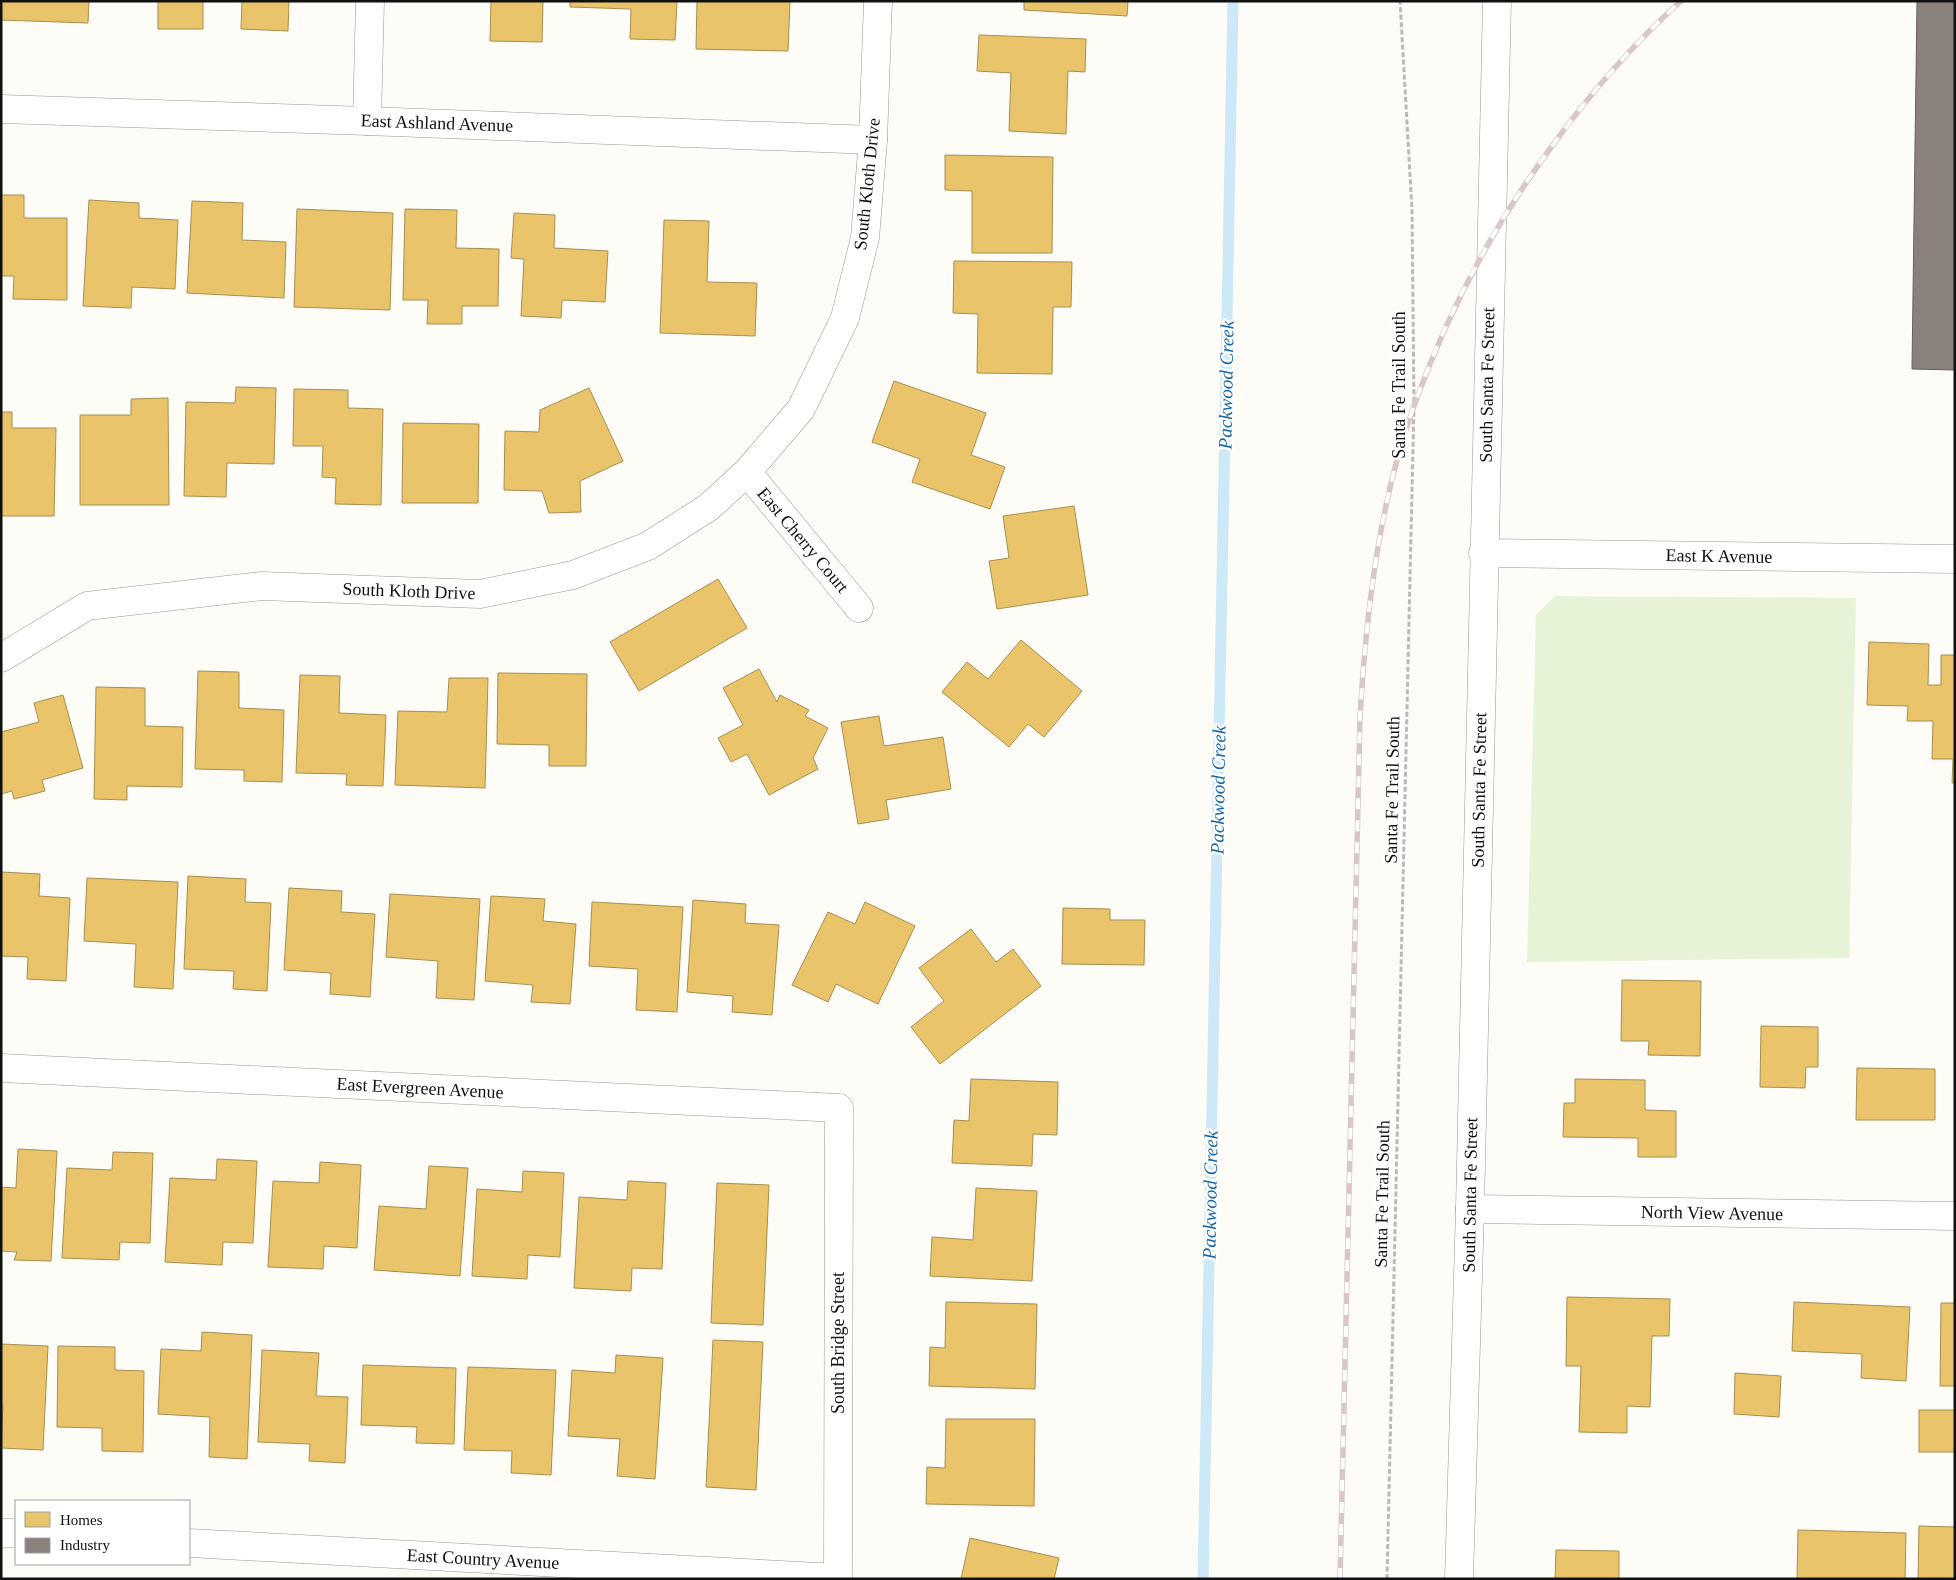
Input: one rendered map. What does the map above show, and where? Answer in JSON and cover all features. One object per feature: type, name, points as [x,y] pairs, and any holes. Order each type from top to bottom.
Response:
[{"type":"street","points":[[367,120],[370,1]]},
{"type":"street","name":"South Kloth Drive","points":[[1,658],[87,606],[262,586],[480,594],[573,575],[648,546],[709,507],[746,472],[801,408],[845,318],[865,238],[873,140],[878,1]]},
{"type":"street","name":"South Santa Fe Street","points":[[1459,1579],[1470,1209],[1483,554],[1497,1]]},
{"type":"street","name":"East Ashland Avenue","points":[[1,109],[367,120],[873,140]]},
{"type":"street","name":"East Cherry Court","points":[[746,472],[859,608]]},
{"type":"street","name":"East K Avenue","points":[[1483,554],[1955,559]]},
{"type":"street","name":"East Evergreen Avenue","points":[[1,1068],[839,1108]]},
{"type":"street","name":"South Bridge Street","points":[[838,1578],[839,1108]]},
{"type":"street","name":"North View Avenue","points":[[1470,1209],[1955,1216]]},
{"type":"street","points":[[1,1533],[15,1534]]},
{"type":"street","name":"East Country Avenue","points":[[190,1543],[838,1578]]},
{"type":"path","name":"Santa Fe Trail South","points":[[1387,1579],[1414,404],[1412,210],[1400,1]]},
{"type":"green space","points":[[1555,596],[1856,598],[1849,958],[1527,962],[1536,615]]},
{"type":"building: Homes","points":[[1,1],[89,1],[88,23],[1,20]]},
{"type":"building: Homes","points":[[158,1],[203,1],[203,29],[158,29]]},
{"type":"building: Homes","points":[[242,1],[289,1],[288,31],[241,29]]},
{"type":"building: Homes","points":[[491,1],[543,1],[542,42],[490,41]]},
{"type":"building: Homes","points":[[570,1],[677,1],[675,40],[630,39],[631,9],[570,7]]},
{"type":"building: Homes","points":[[697,1],[790,1],[788,51],[696,49]]},
{"type":"building: Homes","points":[[1024,1],[1128,1],[1127,16],[1024,10]]},
{"type":"building: Homes","points":[[979,35],[1086,39],[1085,72],[1068,71],[1066,134],[1009,131],[1011,73],[977,71]]},
{"type":"building: Homes","points":[[945,155],[1053,157],[1052,253],[972,253],[972,191],[945,190]]},
{"type":"building: Homes","points":[[1,195],[24,195],[24,218],[67,218],[67,300],[13,299],[14,276],[1,276]]},
{"type":"building: Homes","points":[[89,200],[139,203],[139,218],[178,220],[175,289],[132,287],[131,308],[83,306]]},
{"type":"building: Homes","points":[[192,201],[243,203],[242,240],[286,242],[284,298],[187,293]]},
{"type":"building: Homes","points":[[297,209],[393,213],[390,310],[294,307]]},
{"type":"building: Homes","points":[[405,209],[457,210],[456,248],[499,249],[498,306],[462,306],[462,324],[427,324],[428,300],[403,300]]},
{"type":"building: Homes","points":[[514,213],[555,215],[554,248],[608,251],[605,302],[562,300],[561,318],[521,316],[524,259],[511,258]]},
{"type":"building: Homes","points":[[664,220],[709,221],[707,282],[757,283],[755,336],[660,333]]},
{"type":"building: Homes","points":[[954,261],[1072,262],[1071,307],[1053,307],[1052,374],[977,373],[978,314],[953,313]]},
{"type":"building: Homes","points":[[894,381],[986,413],[971,455],[1005,467],[990,509],[912,482],[920,459],[872,442]]},
{"type":"building: Homes","points":[[236,387],[276,388],[274,464],[227,463],[226,497],[184,496],[186,402],[235,403]]},
{"type":"building: Homes","points":[[589,388],[623,461],[580,481],[581,512],[549,513],[542,491],[504,490],[505,431],[539,432],[540,410]]},
{"type":"building: Homes","points":[[294,389],[348,390],[348,408],[383,409],[381,505],[335,504],[336,478],[322,477],[323,446],[293,446]]},
{"type":"building: Homes","points":[[168,398],[169,505],[80,505],[80,415],[131,415],[131,399]]},
{"type":"building: Homes","points":[[1,412],[12,412],[12,428],[56,428],[54,516],[1,516]]},
{"type":"building: Homes","points":[[403,423],[479,424],[478,503],[402,503]]},
{"type":"building: Homes","points":[[1074,506],[1088,595],[997,609],[989,561],[1009,558],[1003,516]]},
{"type":"building: Homes","points":[[718,579],[747,628],[639,691],[610,642]]},
{"type":"building: Homes","points":[[1021,640],[1082,691],[1044,737],[1028,724],[1009,747],[942,692],[967,662],[988,679]]},
{"type":"building: Homes","points":[[1869,642],[1929,644],[1928,685],[1941,685],[1941,655],[1955,655],[1955,783],[1952,783],[1953,759],[1932,759],[1933,721],[1907,721],[1908,706],[1867,705]]},
{"type":"building: Homes","points":[[759,669],[777,702],[780,695],[809,710],[805,716],[828,728],[813,758],[818,769],[769,795],[747,754],[731,762],[718,738],[743,725],[723,688]]},
{"type":"building: Homes","points":[[198,671],[239,672],[239,708],[284,710],[282,782],[244,781],[244,770],[195,769]]},
{"type":"building: Homes","points":[[498,673],[587,674],[586,766],[549,766],[549,745],[497,744]]},
{"type":"building: Homes","points":[[300,675],[340,676],[339,713],[386,715],[383,786],[346,785],[347,774],[296,773]]},
{"type":"building: Homes","points":[[449,678],[488,678],[485,788],[395,785],[398,711],[447,712]]},
{"type":"building: Homes","points":[[96,687],[145,688],[145,726],[183,727],[182,787],[127,786],[127,800],[94,799]]},
{"type":"building: Homes","points":[[63,695],[83,768],[42,780],[45,791],[14,799],[12,791],[1,794],[1,732],[39,722],[34,703]]},
{"type":"building: Homes","points":[[879,716],[884,746],[943,737],[951,789],[886,800],[889,819],[858,824],[841,722]]},
{"type":"building: Homes","points":[[1,872],[40,874],[39,896],[70,898],[66,981],[27,979],[28,957],[1,956]]},
{"type":"building: Homes","points":[[188,876],[246,879],[245,902],[271,903],[267,991],[233,989],[234,971],[184,969]]},
{"type":"building: Homes","points":[[87,878],[178,882],[173,989],[134,987],[136,944],[84,941]]},
{"type":"building: Homes","points":[[289,888],[342,891],[341,912],[375,914],[370,997],[330,994],[331,973],[284,970]]},
{"type":"building: Homes","points":[[390,894],[480,899],[474,1000],[436,998],[438,961],[386,957]]},
{"type":"building: Homes","points":[[491,896],[545,899],[543,921],[576,924],[570,1004],[531,1002],[533,985],[485,981]]},
{"type":"building: Homes","points":[[693,900],[746,904],[745,923],[779,925],[772,1015],[732,1012],[733,996],[687,992]]},
{"type":"building: Homes","points":[[592,902],[683,907],[677,1012],[636,1010],[638,969],[589,966]]},
{"type":"building: Homes","points":[[865,902],[915,926],[878,1004],[836,984],[828,1002],[792,985],[828,912],[855,924]]},
{"type":"building: Homes","points":[[1063,908],[1110,909],[1110,920],[1145,920],[1144,965],[1062,964]]},
{"type":"building: Homes","points":[[971,929],[996,962],[1013,949],[1041,986],[940,1064],[911,1027],[944,1001],[919,968]]},
{"type":"building: Homes","points":[[1622,980],[1701,981],[1700,1056],[1648,1055],[1649,1041],[1621,1041]]},
{"type":"building: Homes","points":[[1761,1026],[1818,1027],[1818,1067],[1806,1067],[1805,1088],[1760,1087]]},
{"type":"building: Homes","points":[[1857,1068],[1935,1069],[1935,1120],[1856,1120]]},
{"type":"building: Homes","points":[[971,1079],[1058,1082],[1057,1135],[1033,1134],[1032,1166],[952,1163],[954,1120],[969,1121]]},
{"type":"building: Homes","points":[[1575,1079],[1645,1080],[1645,1110],[1676,1111],[1676,1157],[1638,1157],[1638,1138],[1563,1137],[1564,1103],[1575,1103]]},
{"type":"building: Homes","points":[[18,1149],[57,1151],[51,1261],[14,1260],[17,1252],[1,1251],[1,1187],[16,1188]]},
{"type":"building: Homes","points":[[113,1152],[153,1153],[150,1243],[120,1242],[119,1260],[62,1258],[67,1168],[112,1170]]},
{"type":"building: Homes","points":[[217,1159],[257,1161],[253,1243],[223,1242],[222,1265],[165,1262],[170,1178],[216,1180]]},
{"type":"building: Homes","points":[[320,1162],[361,1165],[357,1248],[324,1246],[323,1269],[268,1267],[273,1181],[319,1183]]},
{"type":"building: Homes","points":[[429,1166],[468,1168],[460,1276],[374,1270],[379,1206],[426,1209]]},
{"type":"building: Homes","points":[[523,1171],[564,1173],[560,1257],[528,1255],[527,1279],[472,1276],[477,1189],[522,1192]]},
{"type":"building: Homes","points":[[628,1181],[666,1183],[662,1269],[632,1268],[631,1291],[574,1288],[579,1197],[627,1200]]},
{"type":"building: Homes","points":[[717,1183],[769,1185],[763,1325],[711,1323]]},
{"type":"building: Homes","points":[[976,1188],[1037,1191],[1032,1281],[930,1276],[932,1237],[973,1240]]},
{"type":"building: Homes","points":[[1567,1297],[1670,1299],[1669,1336],[1652,1336],[1650,1407],[1627,1406],[1627,1433],[1579,1432],[1581,1366],[1566,1366]]},
{"type":"building: Homes","points":[[946,1302],[1037,1304],[1035,1389],[929,1386],[930,1347],[945,1348]]},
{"type":"building: Homes","points":[[1794,1302],[1910,1307],[1906,1381],[1861,1378],[1862,1354],[1792,1351]]},
{"type":"building: Homes","points":[[1941,1303],[1955,1303],[1955,1386],[1940,1386]]},
{"type":"building: Homes","points":[[202,1332],[252,1335],[247,1459],[209,1457],[210,1417],[158,1414],[161,1349],[201,1351]]},
{"type":"building: Homes","points":[[713,1340],[763,1342],[756,1490],[706,1487]]},
{"type":"building: Homes","points":[[1,1344],[48,1346],[43,1450],[1,1448],[3,1405],[1,1405]]},
{"type":"building: Homes","points":[[58,1346],[115,1347],[115,1370],[144,1371],[143,1452],[102,1451],[102,1428],[57,1427]]},
{"type":"building: Homes","points":[[262,1350],[319,1353],[316,1396],[348,1397],[345,1463],[309,1461],[310,1444],[258,1442]]},
{"type":"building: Homes","points":[[616,1355],[663,1358],[655,1479],[617,1476],[620,1439],[568,1436],[572,1370],[615,1373]]},
{"type":"building: Homes","points":[[363,1365],[456,1368],[454,1444],[416,1443],[417,1427],[361,1425]]},
{"type":"building: Homes","points":[[468,1367],[556,1370],[551,1475],[511,1473],[512,1451],[464,1450]]},
{"type":"building: Homes","points":[[1735,1373],[1781,1376],[1779,1417],[1734,1414]]},
{"type":"building: Homes","points":[[1919,1410],[1955,1410],[1955,1452],[1919,1452]]},
{"type":"building: Homes","points":[[946,1419],[1035,1419],[1034,1506],[926,1504],[927,1467],[945,1468]]},
{"type":"building: Homes","points":[[1919,1526],[1955,1527],[1955,1579],[1918,1579]]},
{"type":"building: Homes","points":[[1798,1530],[1906,1533],[1905,1579],[1797,1579]]},
{"type":"building: Homes","points":[[970,1538],[1059,1558],[1054,1579],[961,1579]]},
{"type":"building: Homes","points":[[1556,1550],[1619,1551],[1619,1579],[1555,1579]]},
{"type":"building: Industry","points":[[1917,1],[1955,1],[1955,370],[1912,369]]},
{"type":"waterway","name":"Packwood Creek","points":[[1203,1579],[1233,1]]},
{"type":"railway","points":[[1340,1579],[1360,717],[1366,638],[1383,518],[1392,479],[1415,403],[1442,334],[1474,269],[1510,207],[1581,107],[1629,52],[1681,1]]}]
